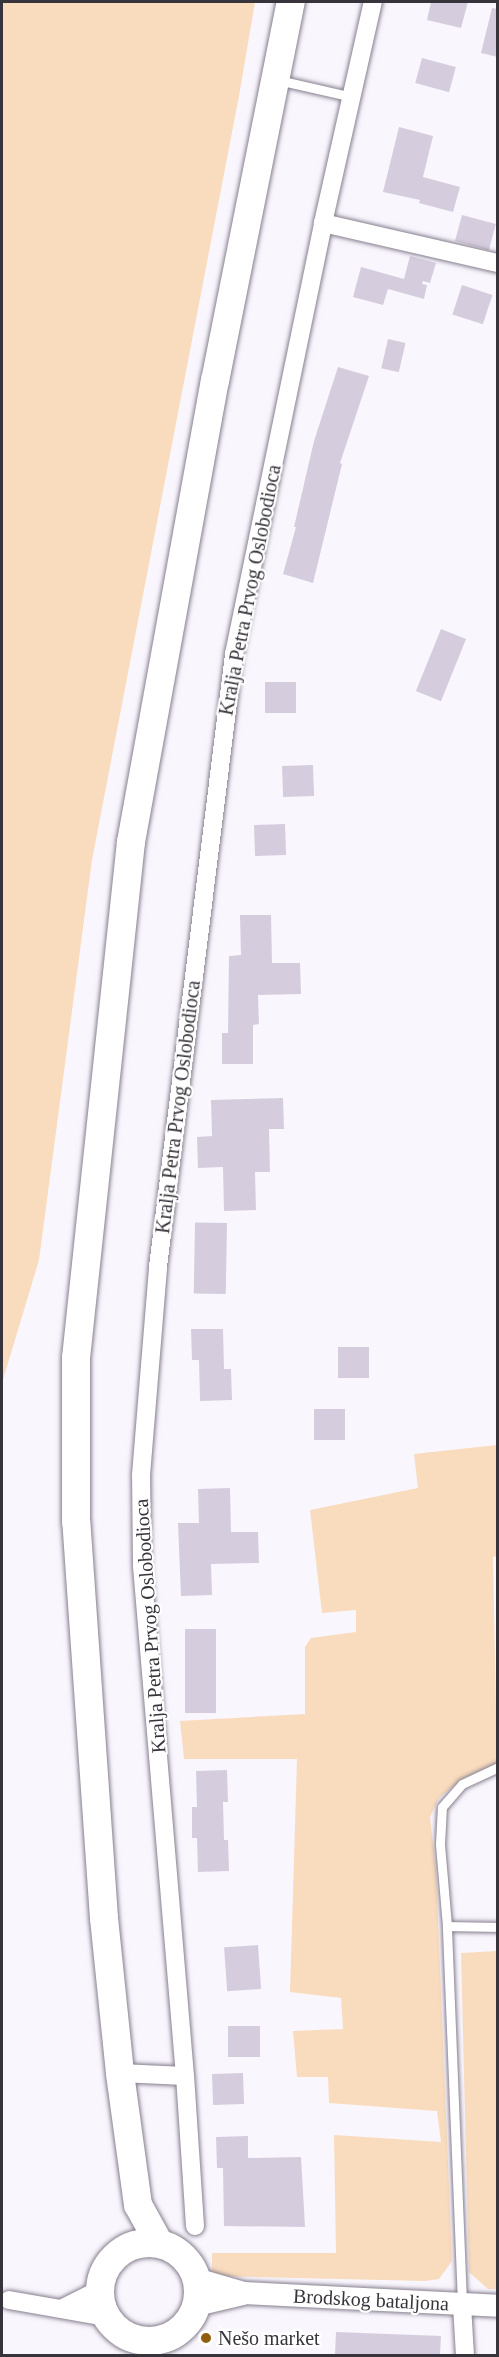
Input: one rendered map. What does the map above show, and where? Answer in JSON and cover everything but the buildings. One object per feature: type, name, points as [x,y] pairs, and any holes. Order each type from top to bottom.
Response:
[{"type":"main road","points":[[159,2243],[138,2205],[120,2073],[104,1918],[76,1522],[76,1358],[131,842],[215,381],[291,2]]},
{"type":"main road","points":[[127,2247],[138,2205]]},
{"type":"main road","points":[[142,2243],[159,2243],[183,2256],[196,2292],[178,2344],[165,2338],[139,2348],[115,2328],[106,2317],[99,2290],[107,2265],[127,2247],[142,2243]]},
{"type":"street","name":"Kralja Petra Prvog Oslobodioca","points":[[195,2226],[185,2076],[141,1566],[141,1475],[158,1267],[234,654],[323,223],[373,2]]},
{"type":"street","points":[[323,223],[498,263]]},
{"type":"street","points":[[120,2073],[185,2076]]},
{"type":"street","points":[[63,2308],[99,2290]]},
{"type":"street","name":"Brodskog bataljona","points":[[196,2292],[498,2306]]},
{"type":"street","points":[[9,2300],[43,2308],[63,2308],[106,2317]]},
{"type":"street","points":[[462,2305],[465,2355]]},
{"type":"lane","points":[[276,79],[352,97]]},
{"type":"lane","points":[[462,2305],[447,1926],[440,1844],[442,1807],[462,1784],[498,1767]]},
{"type":"lane","points":[[447,1926],[498,1927]]},
{"type":"shaded area","points":[[2,2],[255,2],[239,96],[92,860],[39,1260],[2,1383]]},
{"type":"shaded area","points":[[497,1445],[498,1556],[493,1557],[497,1763],[466,1777],[451,1788],[439,1798],[430,1817],[436,1871],[452,2261],[439,2279],[425,2281],[212,2276],[212,2253],[336,2253],[334,2135],[441,2142],[437,2111],[329,2103],[328,2077],[297,2077],[293,2031],[343,2029],[341,1998],[290,1992],[297,1759],[184,1759],[180,1721],[305,1714],[305,1647],[311,1638],[356,1632],[356,1610],[322,1613],[310,1510],[418,1488],[414,1454]]},
{"type":"shaded area","points":[[498,1951],[497,2289],[488,2289],[469,2272],[461,1953]]},
{"type":"place","name":"Nešo market","points":[[206,2338]]}]
